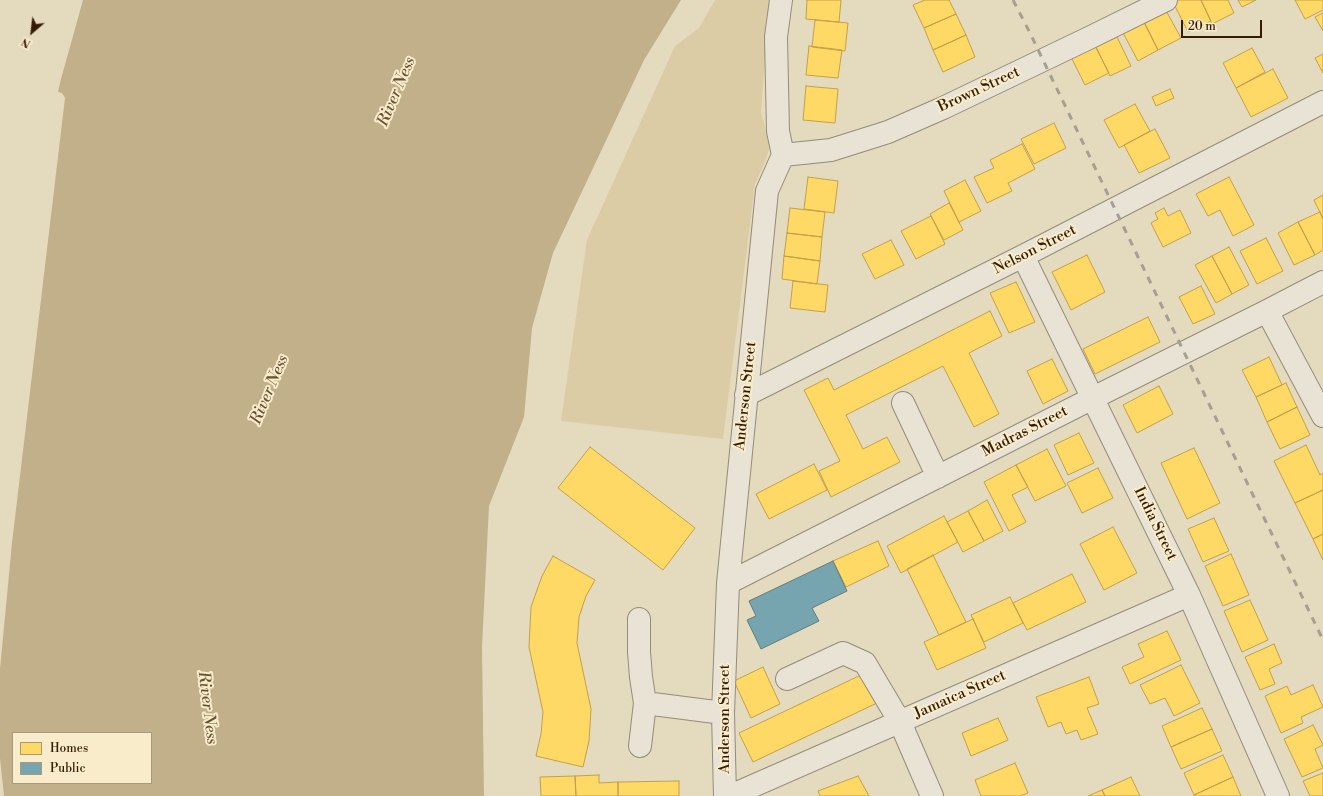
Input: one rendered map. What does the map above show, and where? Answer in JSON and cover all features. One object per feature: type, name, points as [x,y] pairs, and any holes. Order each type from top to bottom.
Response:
[{"type":"street","points":[[781,0],[776,37],[778,131],[783,155]]},
{"type":"street","name":"Brown Street","points":[[783,155],[831,150],[888,132],[964,98],[1166,0]]},
{"type":"street","name":"Nelson Street","points":[[746,395],[1023,256],[1323,102]]},
{"type":"street","name":"Anderson Street","points":[[725,796],[723,713],[728,583],[767,191],[783,155]]},
{"type":"street","name":"India Street","points":[[1023,256],[1189,595],[1278,796]]},
{"type":"street","name":"Madras Street","points":[[728,583],[1323,282]]},
{"type":"street","points":[[1267,311],[1323,416]]},
{"type":"street","points":[[903,403],[938,476]]},
{"type":"street","name":"Jamaica Street","points":[[730,796],[1189,595]]},
{"type":"street","points":[[639,619],[639,652],[646,703],[640,746]]},
{"type":"street","points":[[787,678],[843,653],[865,663],[900,722],[932,796]]},
{"type":"street","points":[[646,703],[723,713]]},
{"type":"shaded area","points":[[715,0],[769,0],[761,112],[767,134],[769,149],[755,184],[723,439],[561,421],[587,240],[675,46],[699,28]]},
{"type":"water","name":"River Ness","points":[[83,0],[681,0],[644,60],[553,253],[532,328],[524,417],[489,506],[482,646],[484,796],[4,796],[0,758],[0,669],[12,543],[65,98],[62,93],[58,92]]},
{"type":"building: Homes","points":[[807,0],[841,0],[839,22],[806,19]]},
{"type":"building: Homes","points":[[925,0],[949,0],[956,14],[924,28],[913,5]]},
{"type":"building: Homes","points":[[1172,0],[1201,0],[1211,21],[1188,32]]},
{"type":"building: Homes","points":[[1201,0],[1228,0],[1234,13],[1212,24]]},
{"type":"building: Homes","points":[[1238,0],[1256,0],[1242,7]]},
{"type":"building: Homes","points":[[1295,0],[1323,0],[1323,10],[1305,19]]},
{"type":"building: Homes","points":[[1164,7],[1181,38],[1158,50],[1142,18]]},
{"type":"building: Homes","points":[[1323,13],[1323,31],[1315,17]]},
{"type":"building: Homes","points":[[956,14],[966,35],[933,50],[924,28]]},
{"type":"building: Homes","points":[[1142,18],[1158,50],[1138,61],[1121,29]]},
{"type":"building: Homes","points":[[815,20],[848,23],[845,51],[812,47]]},
{"type":"building: Homes","points":[[966,35],[975,57],[943,72],[933,50]]},
{"type":"building: Homes","points":[[1117,37],[1131,66],[1110,76],[1096,47]]},
{"type":"building: Homes","points":[[1092,40],[1109,73],[1085,85],[1068,51]]},
{"type":"building: Homes","points":[[809,46],[842,50],[838,78],[806,75]]},
{"type":"building: Homes","points":[[1252,48],[1265,72],[1236,88],[1223,63]]},
{"type":"building: Homes","points":[[1323,54],[1323,73],[1315,58]]},
{"type":"building: Homes","points":[[1273,69],[1288,98],[1251,117],[1236,88]]},
{"type":"building: Homes","points":[[806,86],[838,89],[835,123],[803,120]]},
{"type":"building: Homes","points":[[1170,89],[1174,98],[1156,106],[1152,97]]},
{"type":"building: Homes","points":[[1135,104],[1150,131],[1119,148],[1104,120]]},
{"type":"building: Homes","points":[[1054,123],[1066,148],[1034,164],[1021,139]]},
{"type":"building: Homes","points":[[1155,129],[1170,158],[1139,173],[1124,145]]},
{"type":"building: Homes","points":[[1022,144],[1035,169],[1008,183],[1012,191],[987,203],[974,177],[994,168],[990,160]]},
{"type":"building: Homes","points":[[808,177],[838,181],[834,213],[804,209]]},
{"type":"building: Homes","points":[[1229,177],[1254,225],[1233,236],[1220,210],[1208,216],[1196,194]]},
{"type":"building: Homes","points":[[965,180],[981,211],[959,222],[944,191]]},
{"type":"building: Homes","points":[[1323,195],[1323,219],[1314,200]]},
{"type":"building: Homes","points":[[949,203],[963,230],[944,240],[930,214]]},
{"type":"building: Homes","points":[[790,208],[825,212],[822,237],[787,233]]},
{"type":"building: Homes","points":[[1164,208],[1168,216],[1180,210],[1191,233],[1163,247],[1151,223],[1158,219],[1155,213]]},
{"type":"building: Homes","points":[[1320,212],[1323,219],[1323,250],[1315,255],[1298,222]]},
{"type":"building: Homes","points":[[931,216],[945,244],[916,259],[901,231]]},
{"type":"building: Homes","points":[[1298,222],[1315,255],[1294,265],[1278,233]]},
{"type":"building: Homes","points":[[787,233],[822,237],[820,261],[784,256]]},
{"type":"building: Homes","points":[[1266,238],[1283,271],[1257,284],[1240,251]]},
{"type":"building: Homes","points":[[891,240],[904,265],[875,279],[862,254]]},
{"type":"building: Homes","points":[[1229,247],[1249,285],[1232,294],[1212,256]]},
{"type":"building: Homes","points":[[1087,255],[1105,292],[1071,310],[1052,272]]},
{"type":"building: Homes","points":[[784,256],[820,261],[817,284],[782,279]]},
{"type":"building: Homes","points":[[1212,256],[1232,294],[1216,303],[1195,265]]},
{"type":"building: Homes","points":[[793,281],[828,285],[825,312],[790,308]]},
{"type":"building: Homes","points":[[1016,282],[1035,322],[1009,333],[990,293]]},
{"type":"building: Homes","points":[[1201,286],[1215,314],[1193,324],[1179,297]]},
{"type":"building: Homes","points":[[990,311],[1002,336],[969,353],[999,414],[974,427],[943,366],[846,415],[863,449],[887,437],[900,462],[831,497],[819,471],[840,461],[804,390],[828,378],[834,390]]},
{"type":"building: Homes","points":[[1148,317],[1160,342],[1095,374],[1083,349]]},
{"type":"building: Homes","points":[[1269,357],[1282,385],[1256,397],[1242,370]]},
{"type":"building: Homes","points":[[1052,359],[1068,391],[1043,404],[1027,371]]},
{"type":"building: Homes","points":[[1286,383],[1297,407],[1267,422],[1256,397]]},
{"type":"building: Homes","points":[[1159,386],[1173,414],[1137,433],[1123,405]]},
{"type":"building: Homes","points":[[1297,407],[1310,435],[1280,449],[1267,422]]},
{"type":"building: Homes","points":[[1079,433],[1094,463],[1068,475],[1054,445]]},
{"type":"building: Homes","points":[[1306,445],[1320,475],[1323,473],[1323,490],[1295,503],[1274,461]]},
{"type":"building: Homes","points":[[590,447],[695,528],[663,570],[558,488]]},
{"type":"building: Homes","points":[[1194,448],[1220,503],[1187,519],[1161,463]]},
{"type":"building: Homes","points":[[1047,449],[1066,486],[1035,501],[1016,465]]},
{"type":"building: Homes","points":[[814,464],[827,490],[769,519],[756,494]]},
{"type":"building: Homes","points":[[1016,465],[1028,487],[1012,495],[1026,522],[1009,531],[984,482]]},
{"type":"building: Homes","points":[[1098,468],[1113,498],[1082,513],[1067,483]]},
{"type":"building: Homes","points":[[1323,490],[1323,534],[1313,539],[1295,503]]},
{"type":"building: Homes","points":[[987,500],[1003,531],[984,541],[968,511]]},
{"type":"building: Homes","points":[[968,511],[984,541],[963,552],[947,522]]},
{"type":"building: Homes","points":[[944,516],[958,542],[901,573],[887,546]]},
{"type":"building: Homes","points":[[1214,518],[1229,551],[1203,562],[1188,529]]},
{"type":"building: Homes","points":[[1113,527],[1137,573],[1104,590],[1080,544]]},
{"type":"building: Homes","points":[[1323,534],[1323,560],[1313,539]]},
{"type":"building: Homes","points":[[878,541],[889,566],[846,587],[833,561]]},
{"type":"building: Homes","points":[[1231,554],[1249,595],[1223,606],[1205,566]]},
{"type":"building: Homes","points":[[933,555],[966,622],[939,635],[907,569]]},
{"type":"building: Homes","points":[[553,556],[595,580],[586,596],[579,617],[577,643],[591,709],[589,741],[583,767],[536,756],[541,734],[543,712],[529,647],[531,607],[542,576]]},
{"type":"building: Homes","points":[[1072,574],[1086,602],[1027,630],[1013,603]]},
{"type":"building: Homes","points":[[1010,597],[1023,623],[984,642],[971,615]]},
{"type":"building: Homes","points":[[1250,600],[1268,640],[1242,652],[1224,611]]},
{"type":"building: Homes","points":[[973,619],[986,648],[937,670],[924,642]]},
{"type":"building: Homes","points":[[1167,631],[1181,660],[1130,684],[1122,667],[1144,657],[1138,644]]},
{"type":"building: Homes","points":[[1274,644],[1282,663],[1269,669],[1275,684],[1260,690],[1245,657]]},
{"type":"building: Homes","points":[[1181,665],[1200,703],[1174,716],[1165,698],[1150,704],[1140,685]]},
{"type":"building: Homes","points":[[763,667],[780,704],[751,718],[734,681]]},
{"type":"building: Homes","points":[[863,674],[877,703],[753,762],[739,733]]},
{"type":"building: Homes","points":[[1089,677],[1099,704],[1087,708],[1098,734],[1081,740],[1077,730],[1066,734],[1061,722],[1048,727],[1036,697]]},
{"type":"building: Homes","points":[[1313,685],[1323,707],[1301,717],[1303,723],[1281,733],[1265,696],[1287,686],[1291,695]]},
{"type":"building: Homes","points":[[1202,708],[1212,729],[1171,747],[1162,726]]},
{"type":"building: Homes","points":[[998,718],[1008,740],[971,756],[962,733]]},
{"type":"building: Homes","points":[[1313,725],[1323,745],[1315,749],[1323,768],[1302,777],[1284,739]]},
{"type":"building: Homes","points":[[1212,729],[1222,751],[1181,769],[1171,747]]},
{"type":"building: Homes","points":[[1223,755],[1233,777],[1194,795],[1184,773]]},
{"type":"building: Homes","points":[[1015,763],[1028,793],[1020,796],[981,796],[975,780]]},
{"type":"building: Homes","points":[[1323,773],[1323,796],[1310,796],[1303,781]]},
{"type":"building: Homes","points":[[599,775],[599,783],[618,782],[618,796],[576,796],[575,776]]},
{"type":"building: Homes","points":[[575,776],[576,796],[541,796],[540,777]]},
{"type":"building: Homes","points":[[858,776],[869,796],[820,796],[818,791]]},
{"type":"building: Homes","points":[[1131,777],[1140,796],[1105,796],[1102,790]]},
{"type":"building: Homes","points":[[1233,777],[1241,796],[1194,796],[1194,795]]},
{"type":"building: Homes","points":[[679,781],[679,796],[618,796],[618,782]]},
{"type":"building: Homes","points":[[1102,790],[1105,796],[1088,796]]},
{"type":"building: Public","points":[[833,561],[847,591],[812,608],[819,621],[761,649],[747,620],[756,616],[749,601]]},
{"type":"railway","points":[[1013,0],[1323,640]]}]
